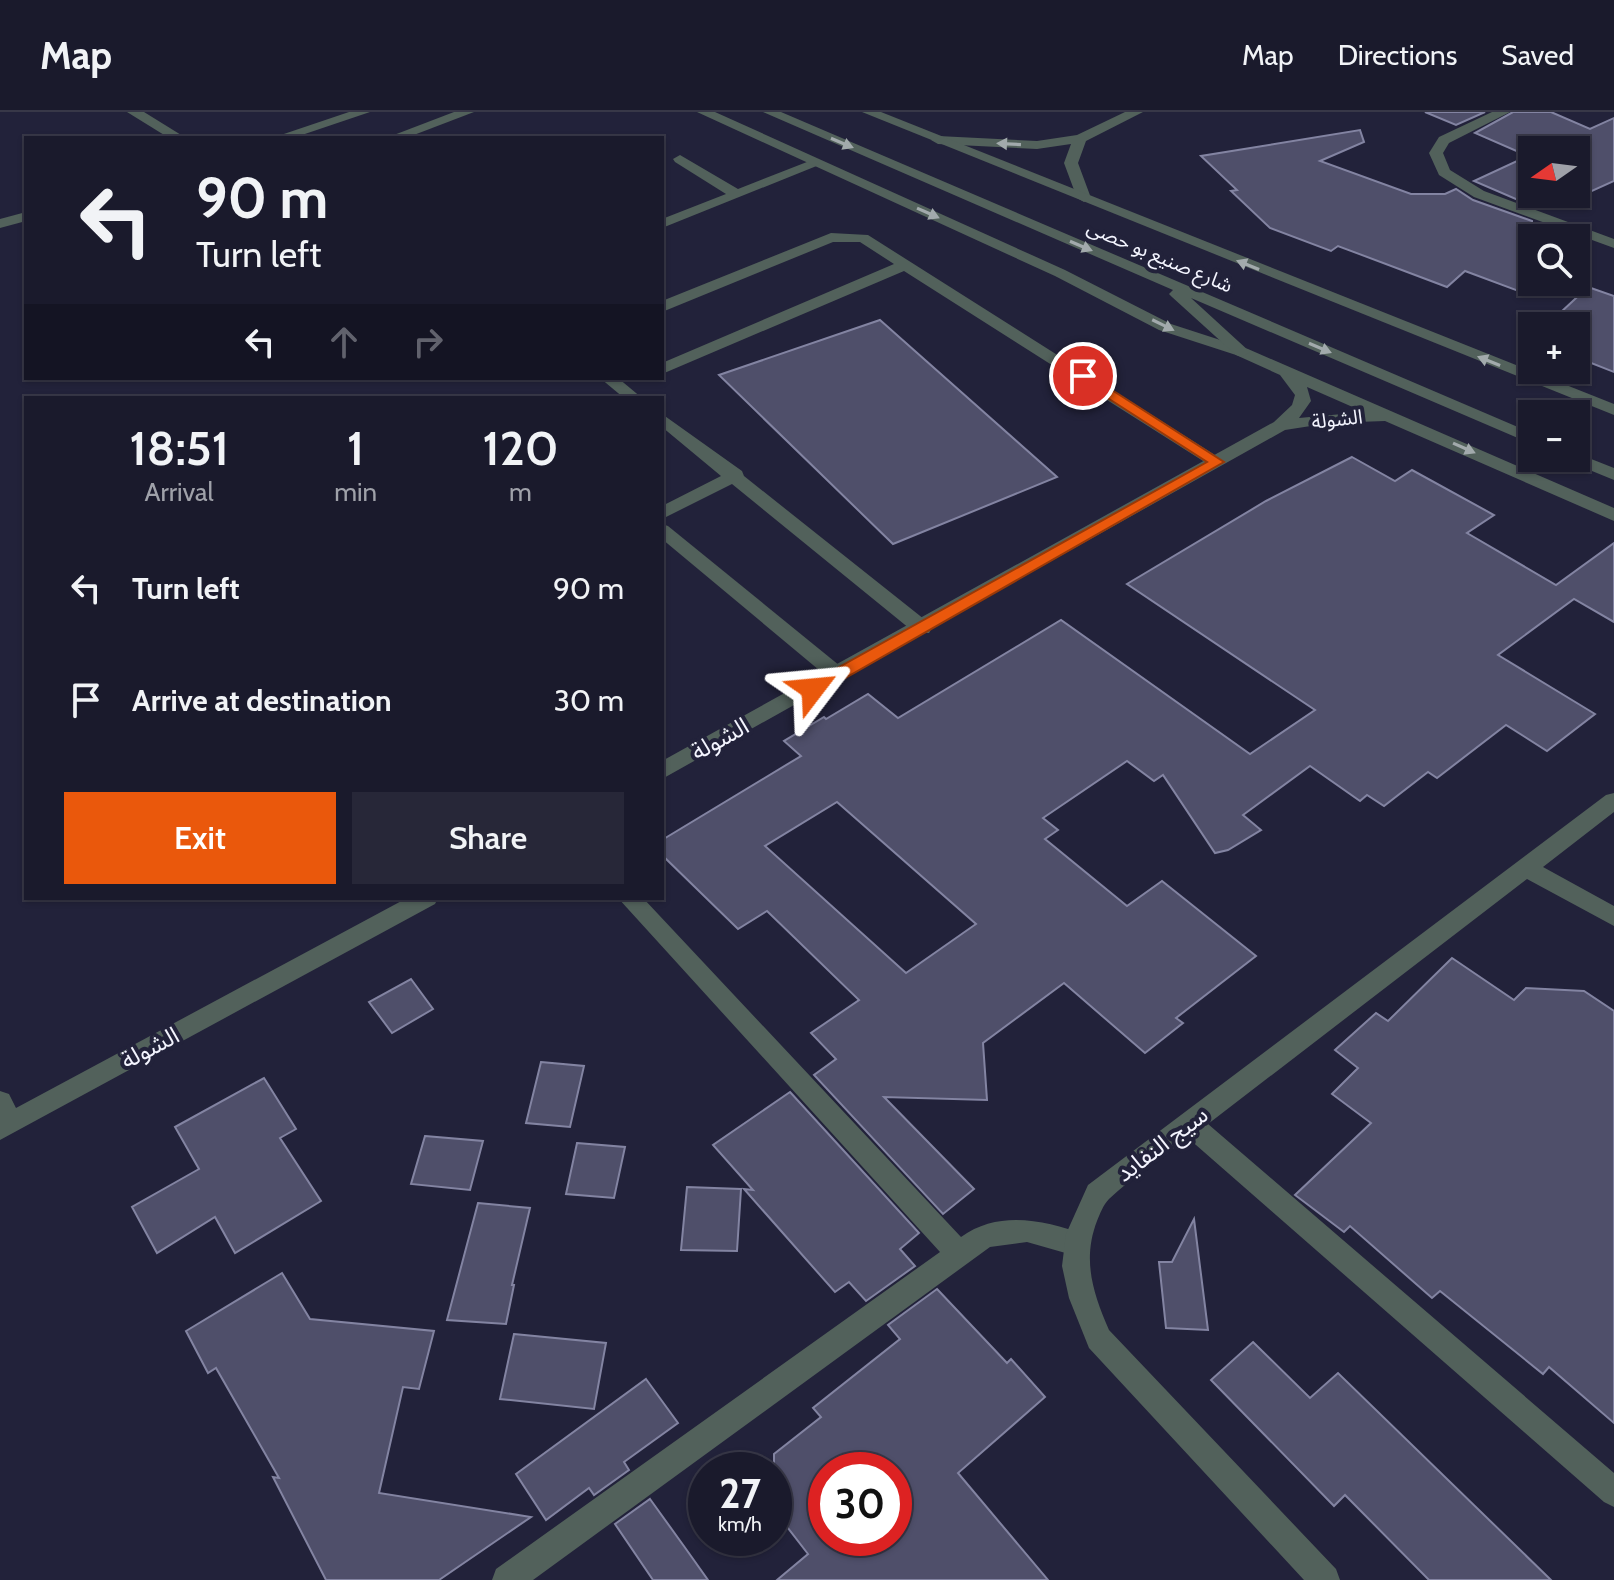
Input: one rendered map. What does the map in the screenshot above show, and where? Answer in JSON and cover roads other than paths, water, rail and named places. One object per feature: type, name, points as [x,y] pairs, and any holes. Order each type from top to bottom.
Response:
[{"type":"street","points":[[134,112],[176,136]]},
{"type":"street","points":[[285,136],[363,112]]},
{"type":"street","points":[[399,136],[467,112]]},
{"type":"street","points":[[704,112],[1060,273],[1165,327],[1242,352],[1614,515]]},
{"type":"street","name":"شارع صنيع بو حصى","points":[[770,112],[1518,433]]},
{"type":"street","name":"شارع صنيع بو حصى","points":[[869,112],[1614,410]]},
{"type":"street","points":[[938,140],[1037,145],[1080,139],[1136,112]]},
{"type":"street","points":[[1503,112],[1444,140],[1436,153],[1444,172],[1479,194],[1614,244]]},
{"type":"street","points":[[1080,139],[1071,163],[1084,198]]},
{"type":"street","points":[[680,159],[737,195]]},
{"type":"street","points":[[664,223],[817,163]]},
{"type":"street","points":[[0,224],[24,217]]},
{"type":"street","points":[[664,306],[831,237],[863,238],[1217,462]]},
{"type":"street","points":[[664,368],[907,264]]},
{"type":"street","points":[[1161,280],[1242,352]]},
{"type":"street","name":"الشولة","points":[[664,770],[1280,426],[1302,406],[1305,397],[1303,390],[1286,372]]},
{"type":"street","points":[[614,382],[632,396]]},
{"type":"street","name":"الشولة","points":[[1280,426],[1330,418],[1393,417]]},
{"type":"street","points":[[664,421],[736,475],[922,628]]},
{"type":"street","points":[[1590,464],[1614,475]]},
{"type":"street","points":[[664,512],[736,475]]},
{"type":"street","points":[[664,532],[838,675]]},
{"type":"street","name":"سيج النفايد","points":[[1325,1580],[1099,1339],[1081,1297],[1074,1260],[1079,1226],[1097,1193],[1614,801]]},
{"type":"street","points":[[1528,869],[1614,917]]},
{"type":"street","name":"الشولة","points":[[4,1118],[423,900]]},
{"type":"street","points":[[631,900],[959,1254]]},
{"type":"street","points":[[1190,1124],[1614,1492]]},
{"type":"street","points":[[507,1580],[984,1236],[1027,1230],[1076,1244]]}]
